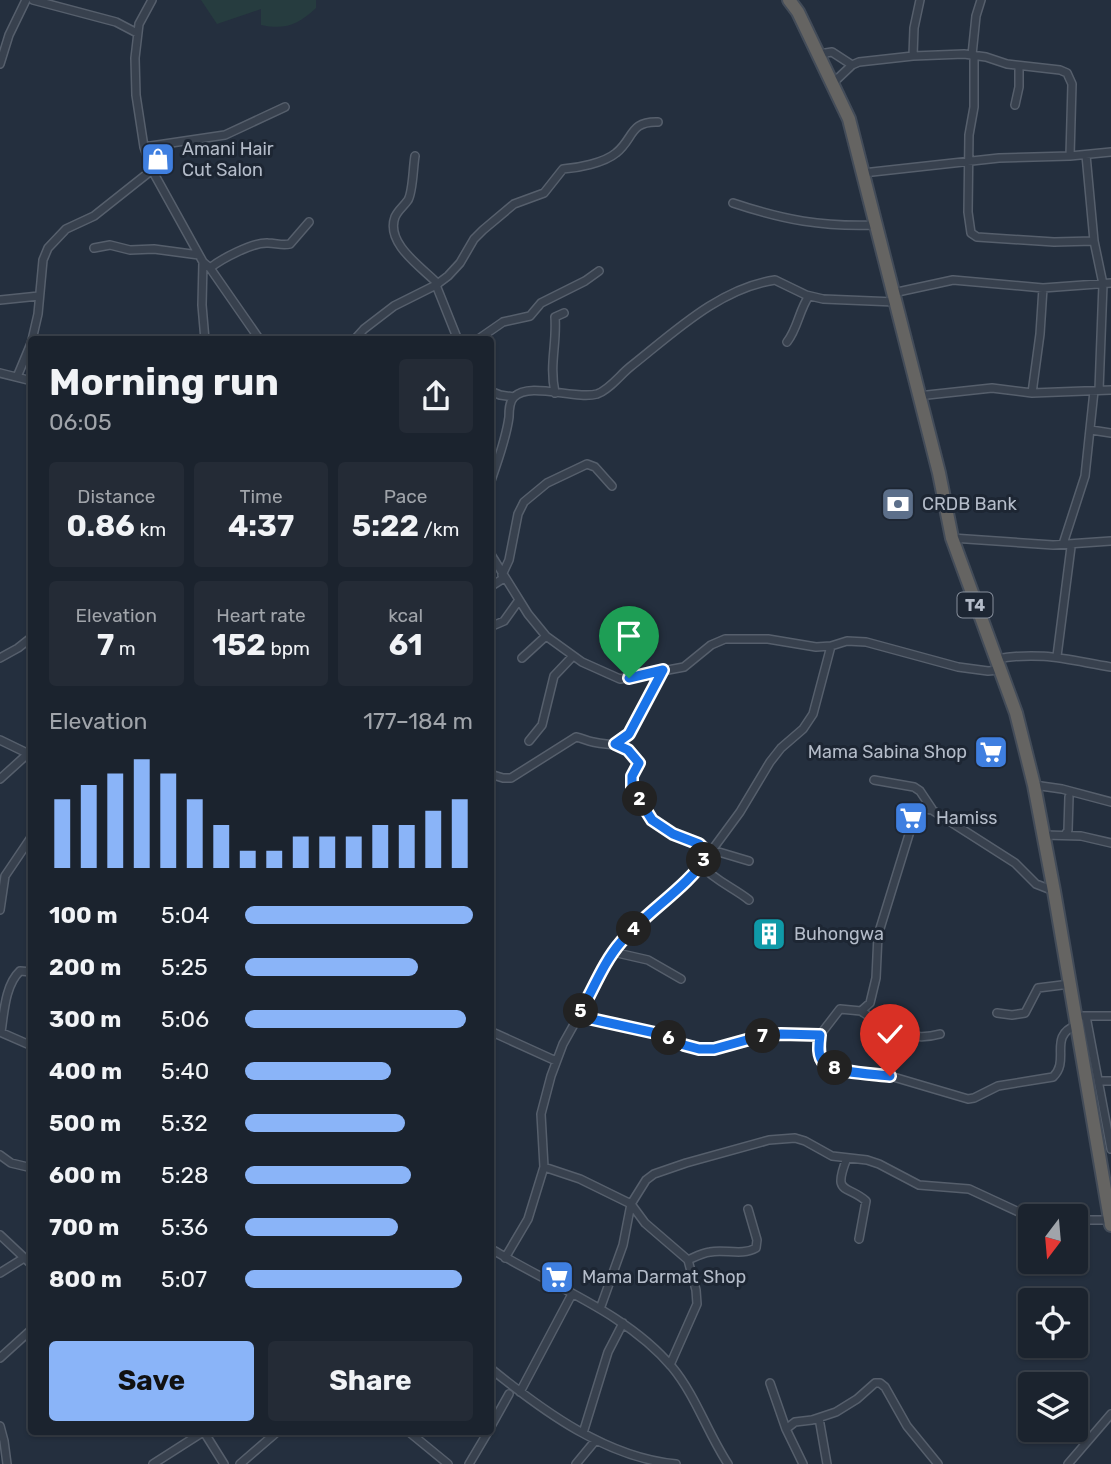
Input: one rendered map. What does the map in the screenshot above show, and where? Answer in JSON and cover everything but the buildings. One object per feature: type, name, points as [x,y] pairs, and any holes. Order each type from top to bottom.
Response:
[{"type":"highway","name":"T4","points":[[789,0],[799,6],[849,119],[939,473],[952,538],[1016,713],[1034,785],[1070,984],[1079,1019],[1111,1222]]},
{"type":"street","points":[[1,59],[26,0]]},
{"type":"street","points":[[33,0],[116,22],[137,33]]},
{"type":"street","points":[[152,0],[142,16],[137,33],[135,79],[144,147],[152,170],[201,258],[257,336]]},
{"type":"street","points":[[913,56],[914,28],[920,0]]},
{"type":"street","points":[[981,0],[976,16],[973,55],[974,107],[969,135],[969,226],[974,235],[1054,242],[1094,241]]},
{"type":"street","points":[[819,54],[831,52],[852,65]]},
{"type":"street","points":[[833,83],[852,65],[867,60],[913,56],[973,55],[1019,66],[1060,70],[1071,78],[1070,156]]},
{"type":"street","points":[[1015,105],[1019,87],[1019,66]]},
{"type":"street","points":[[144,147],[225,135],[285,107]]},
{"type":"street","points":[[358,336],[394,306],[437,284],[460,263],[482,230],[514,204],[544,193],[563,169],[579,168],[602,161],[617,152],[639,124],[658,122]]},
{"type":"street","points":[[863,173],[970,160],[1111,152]]},
{"type":"street","points":[[1057,656],[1067,546],[1086,476],[1107,284],[1094,241],[1086,155]]},
{"type":"street","points":[[415,156],[409,197],[397,213],[393,227],[407,253],[437,284],[456,336]]},
{"type":"street","points":[[33,336],[45,254],[58,235],[76,223],[94,216],[152,170]]},
{"type":"street","points":[[733,203],[809,224],[842,227],[876,225]]},
{"type":"street","points":[[210,268],[244,249],[265,242],[280,246],[290,244],[309,222]]},
{"type":"street","points":[[94,248],[110,245],[130,250],[155,249],[201,258]]},
{"type":"street","points":[[201,258],[205,336]]},
{"type":"street","points":[[483,336],[503,322],[530,316],[541,303],[599,271]]},
{"type":"street","points":[[494,472],[506,436],[514,397],[520,393],[538,390],[575,395],[600,393],[684,325],[729,296],[775,281],[809,296],[841,302],[893,298],[953,280],[1044,288],[1107,284]]},
{"type":"street","points":[[1031,393],[1044,288]]},
{"type":"street","points":[[0,300],[39,296]]},
{"type":"street","points":[[787,342],[809,296]]},
{"type":"street","points":[[555,393],[551,364],[557,331],[555,320],[558,314],[564,313]]},
{"type":"street","points":[[17,377],[28,350]]},
{"type":"street","points":[[0,373],[28,380]]},
{"type":"street","points":[[918,396],[992,388],[1031,393],[1111,390]]},
{"type":"street","points":[[494,393],[514,397]]},
{"type":"street","points":[[1091,430],[1111,433]]},
{"type":"street","points":[[494,584],[503,577],[511,553],[520,507],[535,492],[557,477],[587,464],[595,467],[612,486]]},
{"type":"street","points":[[952,538],[1067,546],[1111,541]]},
{"type":"street","points":[[494,560],[546,636],[573,656],[620,679],[684,667],[711,645],[725,639],[768,639],[816,647],[847,641],[866,642],[958,667],[988,671],[1033,654],[1111,667]]},
{"type":"street","points":[[494,625],[504,621],[519,600]]},
{"type":"street","points":[[522,658],[546,636]]},
{"type":"street","points":[[0,658],[28,640]]},
{"type":"street","points":[[505,1258],[528,1219],[544,1167],[541,1114],[556,1061],[578,1016],[613,952],[701,865],[740,812],[770,762],[781,748],[803,729],[813,714],[831,646]]},
{"type":"street","points":[[529,741],[542,725],[551,681],[573,656]]},
{"type":"street","points":[[615,744],[629,734],[663,670]]},
{"type":"street","points":[[494,775],[511,778],[576,737],[594,743],[615,744],[628,750],[639,763],[632,776],[632,788],[652,820],[673,834],[699,844],[710,852],[749,861]]},
{"type":"street","points":[[0,740],[28,752]]},
{"type":"street","points":[[0,779],[28,756]]},
{"type":"street","points":[[874,780],[920,790],[932,810],[1015,863],[1036,884],[1054,891]]},
{"type":"street","points":[[1034,785],[1062,789],[1111,803]]},
{"type":"street","points":[[1065,835],[1068,830],[1069,797]]},
{"type":"street","points":[[861,1011],[868,1007],[872,999],[878,935],[911,828],[918,811],[932,810]]},
{"type":"street","points":[[1044,835],[1081,836],[1111,843]]},
{"type":"street","points":[[0,910],[5,876],[28,842]]},
{"type":"street","points":[[701,865],[709,874],[736,889],[749,901]]},
{"type":"street","points":[[613,952],[648,960],[681,979]]},
{"type":"street","points":[[28,972],[20,971],[13,978],[1,1032],[28,1044]]},
{"type":"street","points":[[997,1013],[1025,1013],[1038,988],[1070,984]]},
{"type":"street","points":[[940,1034],[914,1037],[898,1033],[861,1011],[840,1009],[820,1035],[820,1056],[824,1063],[833,1068],[890,1076],[968,1099],[998,1086],[1053,1077],[1059,1068],[1062,1036],[1066,1030],[1079,1019],[1111,1016]]},
{"type":"street","points":[[578,1016],[660,1034],[699,1049],[714,1049],[761,1036],[820,1035]]},
{"type":"street","points":[[1079,1019],[1099,1081],[1111,1149]]},
{"type":"street","points":[[494,1033],[556,1061]]},
{"type":"street","points":[[1099,1081],[1111,1081]]},
{"type":"street","points":[[600,1309],[622,1245],[631,1205],[646,1180],[654,1174],[686,1163],[769,1140],[795,1138],[815,1145],[832,1156],[879,1164],[919,1185],[969,1189],[1018,1211]]},
{"type":"street","points":[[0,1155],[11,1163],[28,1167]]},
{"type":"street","points":[[847,1158],[842,1185],[845,1190],[866,1201],[859,1239]]},
{"type":"street","points":[[544,1167],[580,1180],[631,1205],[645,1223],[688,1260],[697,1304],[670,1365]]},
{"type":"street","points":[[688,1260],[708,1252],[739,1252],[756,1248],[757,1240],[748,1209]]},
{"type":"street","points":[[1088,1221],[1111,1222]]},
{"type":"street","points":[[0,1235],[28,1262]]},
{"type":"street","points":[[494,1251],[623,1323],[670,1365],[693,1398],[727,1464]]},
{"type":"street","points":[[0,1273],[24,1258]]},
{"type":"street","points":[[520,1392],[572,1294]]},
{"type":"street","points":[[583,1433],[608,1352],[623,1323]]},
{"type":"street","points":[[0,1357],[28,1332]]},
{"type":"street","points":[[494,1371],[520,1392],[595,1441],[618,1451],[676,1464]]},
{"type":"street","points":[[770,1383],[786,1429],[803,1464]]},
{"type":"street","points":[[786,1429],[795,1422],[819,1418],[848,1405],[876,1383],[880,1383],[885,1387],[907,1426],[938,1464]]},
{"type":"street","points":[[494,1420],[509,1394]]},
{"type":"street","points":[[1068,1464],[1111,1413]]},
{"type":"street","points":[[819,1418],[827,1464]]},
{"type":"street","points":[[0,1426],[5,1441],[7,1464]]},
{"type":"street","points":[[153,1464],[198,1435]]},
{"type":"street","points":[[205,1435],[224,1464]]},
{"type":"street","points":[[240,1464],[274,1435]]},
{"type":"street","points":[[413,1435],[448,1464]]},
{"type":"street","points":[[468,1464],[485,1435]]},
{"type":"street","points":[[576,1464],[595,1441]]},
{"type":"green space","points":[[201,0],[316,0],[316,8],[291,25],[261,25],[261,9],[217,24]]},
{"type":"place","name":"Amani Hair Cut Salon","points":[[158,159]]},
{"type":"place","name":"CRDB Bank","points":[[898,504]]},
{"type":"place","name":"Mama Sabina Shop","points":[[991,752]]},
{"type":"place","name":"Hamiss","points":[[911,818]]},
{"type":"place","name":"Buhongwa","points":[[769,934]]},
{"type":"place","name":"Mama Darmat Shop","points":[[557,1277]]},
{"type":"route","points":[[629,678],[663,670],[652,686],[629,734],[615,744],[628,750],[639,763],[632,776],[632,788],[652,820],[673,834],[694,841],[709,854],[613,952],[578,1016],[660,1034],[699,1049],[714,1049],[761,1036],[820,1035],[820,1056],[824,1063],[833,1068],[890,1076]]}]
